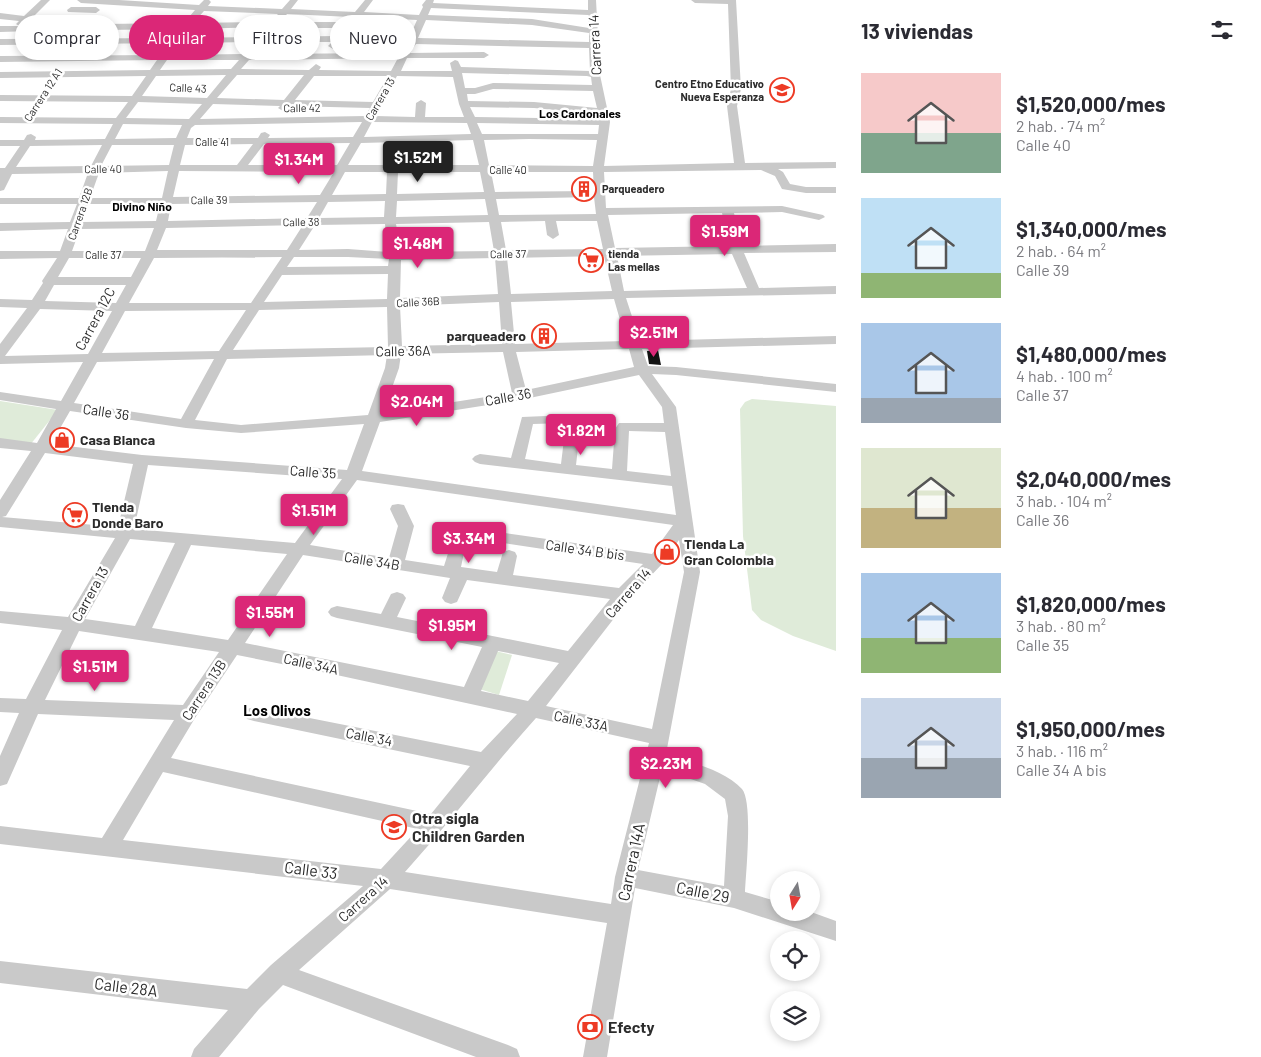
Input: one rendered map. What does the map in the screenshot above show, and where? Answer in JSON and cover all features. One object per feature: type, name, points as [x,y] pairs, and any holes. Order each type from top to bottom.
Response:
[{"type":"street","points":[[29,15],[46,0]]},
{"type":"street","points":[[65,15],[81,0],[133,2],[149,15]]},
{"type":"street","name":"Carrera 12B","points":[[195,15],[208,0]]},
{"type":"street","name":"Carrera 12C","points":[[280,11],[285,0]]},
{"type":"street","name":"Carrera 12C","points":[[277,15],[294,0]]},
{"type":"street","points":[[156,15],[201,8],[359,15],[369,0]]},
{"type":"street","points":[[505,0],[592,6]]},
{"type":"street","points":[[695,0],[732,1],[736,89],[732,106],[740,166]]},
{"type":"street","points":[[532,22],[539,1]]},
{"type":"street","name":"Carrera 12 A1","points":[[118,13],[133,2]]},
{"type":"street","points":[[428,3],[535,11],[592,6]]},
{"type":"street","name":"Carrera 13","points":[[416,32],[428,3]]},
{"type":"street","name":"Carrera 14","points":[[203,1057],[251,1001],[279,973],[386,879],[435,824],[485,761],[532,710],[623,596],[656,560],[684,521],[670,406],[642,370],[619,295],[601,215],[598,194],[598,169],[604,137],[605,117],[598,88],[592,73],[595,45],[592,6]]},
{"type":"street","points":[[71,10],[118,13]]},
{"type":"street","points":[[0,16],[15,18]]},
{"type":"street","points":[[416,22],[461,19],[532,22],[593,31]]},
{"type":"street","points":[[416,22],[420,22]]},
{"type":"street","points":[[0,29],[15,29]]},
{"type":"street","points":[[0,53],[4,42],[15,31]]},
{"type":"street","points":[[416,40],[595,45]]},
{"type":"street","points":[[456,42],[453,56],[464,104],[478,138],[501,255],[509,349],[520,396]]},
{"type":"street","points":[[240,169],[273,120],[330,49]]},
{"type":"street","points":[[416,56],[484,55]]},
{"type":"street","points":[[320,56],[330,56]]},
{"type":"street","points":[[0,59],[15,59]]},
{"type":"street","name":"Carrera 12 A1","points":[[0,188],[4,171],[27,144],[79,60]]},
{"type":"street","name":"Carrera 12B","points":[[0,353],[36,305],[48,281],[65,255],[96,168],[120,120],[162,60]]},
{"type":"street","name":"Carrera 12C","points":[[188,123],[209,101],[238,60]]},
{"type":"street","name":"Carrera 13","points":[[186,424],[222,356],[311,222],[402,60]]},
{"type":"street","points":[[0,75],[56,98],[153,72],[592,73]]},
{"type":"street","name":"Carrera 12C","points":[[0,512],[41,448],[149,255],[162,225],[165,201],[180,142],[196,101],[228,72]]},
{"type":"street","points":[[461,91],[475,91],[493,86],[598,88]]},
{"type":"street","points":[[507,104],[512,94],[528,93],[533,90],[534,86]]},
{"type":"street","name":"Calle 43","points":[[0,98],[135,99],[375,105]]},
{"type":"street","name":"Calle 42","points":[[0,120],[56,98],[120,120],[188,123],[368,119],[471,121],[605,117]]},
{"type":"street","points":[[420,120],[421,102]]},
{"type":"street","points":[[464,104],[507,104],[577,108],[605,117]]},
{"type":"street","points":[[442,120],[445,138]]},
{"type":"street","points":[[527,120],[529,136]]},
{"type":"street","name":"Calle 41","points":[[0,143],[357,140],[529,136],[604,137]]},
{"type":"street","name":"Calle 40","points":[[4,171],[96,168],[485,170],[836,165]]},
{"type":"street","points":[[762,166],[780,174],[786,187],[806,190],[836,190]]},
{"type":"street","name":"Carrera 13B","points":[[108,847],[188,713],[299,549],[352,475],[392,368],[395,350],[393,304],[395,256],[390,221],[393,170]]},
{"type":"street","name":"Calle 39","points":[[0,201],[165,201],[598,194]]},
{"type":"street","name":"Calle 38","points":[[0,227],[550,218],[782,209],[819,217]]},
{"type":"street","points":[[727,210],[737,251],[754,293]]},
{"type":"street","points":[[550,218],[553,235]]},
{"type":"street","name":"Calle 37","points":[[0,255],[348,253],[395,256],[836,248]]},
{"type":"street","points":[[345,270],[348,253]]},
{"type":"street","points":[[279,271],[394,270]]},
{"type":"street","points":[[48,281],[134,281]]},
{"type":"street","name":"Calle 36B","points":[[0,303],[119,308],[254,308],[393,304],[505,298],[836,290]]},
{"type":"street","name":"Calle 36A","points":[[0,360],[836,340]]},
{"type":"street","name":"Calle 36","points":[[0,396],[186,424],[241,430],[372,419],[520,396],[642,370],[676,371],[836,388]]},
{"type":"street","points":[[517,463],[527,420],[570,419],[574,422],[568,470]]},
{"type":"street","points":[[619,476],[622,429],[624,426],[672,428]]},
{"type":"street","name":"Calle 35","points":[[0,443],[142,460],[352,475],[684,521]]},
{"type":"street","points":[[480,459],[678,482]]},
{"type":"street","name":"Carrera 13","points":[[0,778],[32,706],[74,623],[124,534],[142,460]]},
{"type":"street","points":[[395,564],[406,526],[398,509]]},
{"type":"street","name":"Carrera 14A","points":[[594,1057],[626,877],[658,748],[692,572],[684,521]]},
{"type":"street","name":"Calle 34B","points":[[0,522],[299,549],[623,596]]},
{"type":"street","name":"Calle 34 B bis","points":[[456,531],[656,560]]},
{"type":"street","points":[[141,632],[185,539]]},
{"type":"street","points":[[451,598],[456,573],[457,548]]},
{"type":"street","points":[[504,579],[509,556]]},
{"type":"street","points":[[386,622],[397,598]]},
{"type":"street","points":[[337,612],[573,659]]},
{"type":"street","name":"Calle 34A","points":[[0,617],[74,623],[232,647],[532,710]]},
{"type":"street","points":[[469,696],[493,643]]},
{"type":"street","points":[[0,705],[188,713]]},
{"type":"street","name":"Calle 33A","points":[[532,710],[658,748],[712,778],[735,795],[738,816],[734,898]]},
{"type":"street","name":"Calle 34","points":[[254,714],[485,761]]},
{"type":"street","points":[[157,762],[435,824]]},
{"type":"street","name":"Calle 33","points":[[0,835],[386,879],[620,915]]},
{"type":"street","name":"Calle 29","points":[[626,877],[734,898],[770,909]]},
{"type":"street","name":"Calle 29","points":[[806,921],[836,931]]},
{"type":"street","name":"Calle 28A","points":[[0,972],[251,1001]]},
{"type":"street","points":[[279,973],[508,1057]]},
{"type":"green space","points":[[752,399],[836,406],[836,651],[793,636],[761,620],[752,610],[743,536],[740,409],[745,402]]},
{"type":"green space","points":[[0,401],[58,410],[30,445],[0,441]]},
{"type":"green space","points":[[491,650],[512,655],[499,695],[476,688]]},
{"type":"building","name":"parqueadero","points":[[538,328],[548,328],[550,341],[540,341]]},
{"type":"building","points":[[658,350],[661,365],[649,364],[647,351]]},
{"type":"building","name":"Casa Blanca","points":[[59,434],[74,436],[69,444],[54,442]]},
{"type":"place","name":"Centro Etno Educativo Nueva Esperanza","points":[[782,90]]},
{"type":"place","name":"Parqueadero","points":[[584,189]]},
{"type":"place","name":"tienda Las mellas","points":[[591,260]]},
{"type":"place","name":"parqueadero","points":[[544,336]]},
{"type":"place","name":"Casa Blanca","points":[[62,440]]},
{"type":"place","name":"Tienda Donde Baro","points":[[75,515]]},
{"type":"place","name":"Tienda La Gran Colombia","points":[[667,552]]},
{"type":"place","name":"Otra sigla Children Garden","points":[[394,827]]},
{"type":"place","name":"Efecty","points":[[590,1027]]},
{"type":"district","name":"Los Cardonales","points":[[580,114]]},
{"type":"district","name":"Divino Niño","points":[[142,207]]},
{"type":"district","name":"Los Olivos","points":[[277,711]]}]
